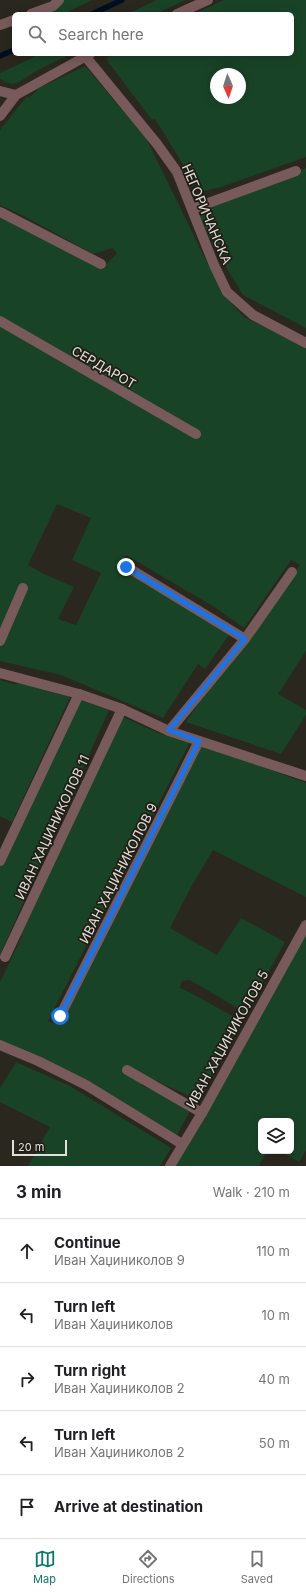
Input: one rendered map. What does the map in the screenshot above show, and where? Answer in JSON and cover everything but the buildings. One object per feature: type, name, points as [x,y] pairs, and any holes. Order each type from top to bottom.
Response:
[{"type":"street","points":[[36,12],[53,6],[59,0]]},
{"type":"street","points":[[181,12],[208,0]]},
{"type":"street","points":[[0,25],[12,21]]},
{"type":"street","points":[[0,116],[16,95],[86,56]]},
{"type":"street","name":"НЕГОРИЧАНСКА","points":[[89,56],[177,172],[214,264],[227,292],[253,314],[306,343]]},
{"type":"street","points":[[0,91],[16,95]]},
{"type":"street","points":[[192,209],[296,171]]},
{"type":"street","points":[[0,212],[101,264]]},
{"type":"street","name":"СЕРДАРОТ","points":[[0,321],[196,434]]},
{"type":"street","points":[[126,567],[245,639]]},
{"type":"street","points":[[169,730],[245,639],[292,572]]},
{"type":"street","points":[[0,641],[23,588]]},
{"type":"street","points":[[0,673],[79,694],[122,709],[169,730],[199,741],[306,776]]},
{"type":"street","points":[[0,861],[79,694]]},
{"type":"street","name":"ИВАН ХАЏИНИКОЛОВ 11","points":[[5,957],[122,709]]},
{"type":"street","name":"ИВАН ХАЏИНИКОЛОВ 9","points":[[60,1016],[199,741]]},
{"type":"street","name":"ИВАН ХАЏИНИКОЛОВ 5","points":[[170,1166],[202,1113],[306,925]]},
{"type":"street","points":[[0,1045],[38,1061],[86,1085],[182,1144]]},
{"type":"street","points":[[127,1070],[202,1113]]},
{"type":"green space","points":[[63,0],[92,0],[67,12],[51,12]]},
{"type":"green space","points":[[157,0],[186,0],[159,12],[131,12]]},
{"type":"green space","points":[[224,0],[306,0],[306,157],[221,187],[200,192],[155,119],[152,120],[106,59],[110,56],[294,56],[294,12],[198,12]]},
{"type":"green space","points":[[36,56],[67,56],[13,84],[0,79],[0,73]]},
{"type":"green space","points":[[85,66],[146,138],[222,293],[244,317],[306,347],[306,651],[278,694],[306,710],[306,715],[281,754],[186,722],[220,672],[300,565],[291,560],[244,628],[216,608],[126,555],[121,565],[231,632],[205,669],[198,664],[163,718],[61,675],[0,661],[0,217],[62,247],[101,269],[117,254],[113,248],[93,254],[22,215],[0,205],[0,130],[27,96],[29,98],[39,88]],"holes":[[[57,504],[91,518],[72,560],[101,573],[76,625],[58,619],[74,587],[44,574],[28,565]]]},
{"type":"green space","points":[[306,168],[306,328],[243,295],[215,249],[196,209]]},
{"type":"green space","points":[[0,680],[14,684],[24,683],[70,697],[12,822],[0,816]]},
{"type":"green space","points":[[80,700],[109,710],[0,955],[0,867]]},
{"type":"green space","points":[[123,717],[156,732],[190,742],[48,1021],[54,1024],[73,996],[201,747],[255,764],[306,783],[306,897],[213,850],[191,887],[170,928],[217,955],[241,918],[285,942],[246,1013],[190,980],[182,981],[180,988],[236,1018],[239,1026],[198,1100],[142,1074],[141,1085],[191,1109],[176,1137],[0,1043],[0,982],[22,936],[20,935]]},
{"type":"green space","points":[[306,930],[306,1150],[299,1162],[285,1154],[294,1154],[294,1118],[258,1118],[258,1154],[265,1154],[259,1166],[174,1166]]},
{"type":"green space","points":[[16,1062],[70,1086],[171,1148],[160,1166],[28,1166],[50,1127],[0,1102],[0,1088]]},
{"type":"waterway","points":[[96,12],[122,0]]},
{"type":"waterway","points":[[0,56],[12,51]]},
{"type":"route","points":[[60,1016],[199,741],[169,730],[245,639],[126,567]]}]
